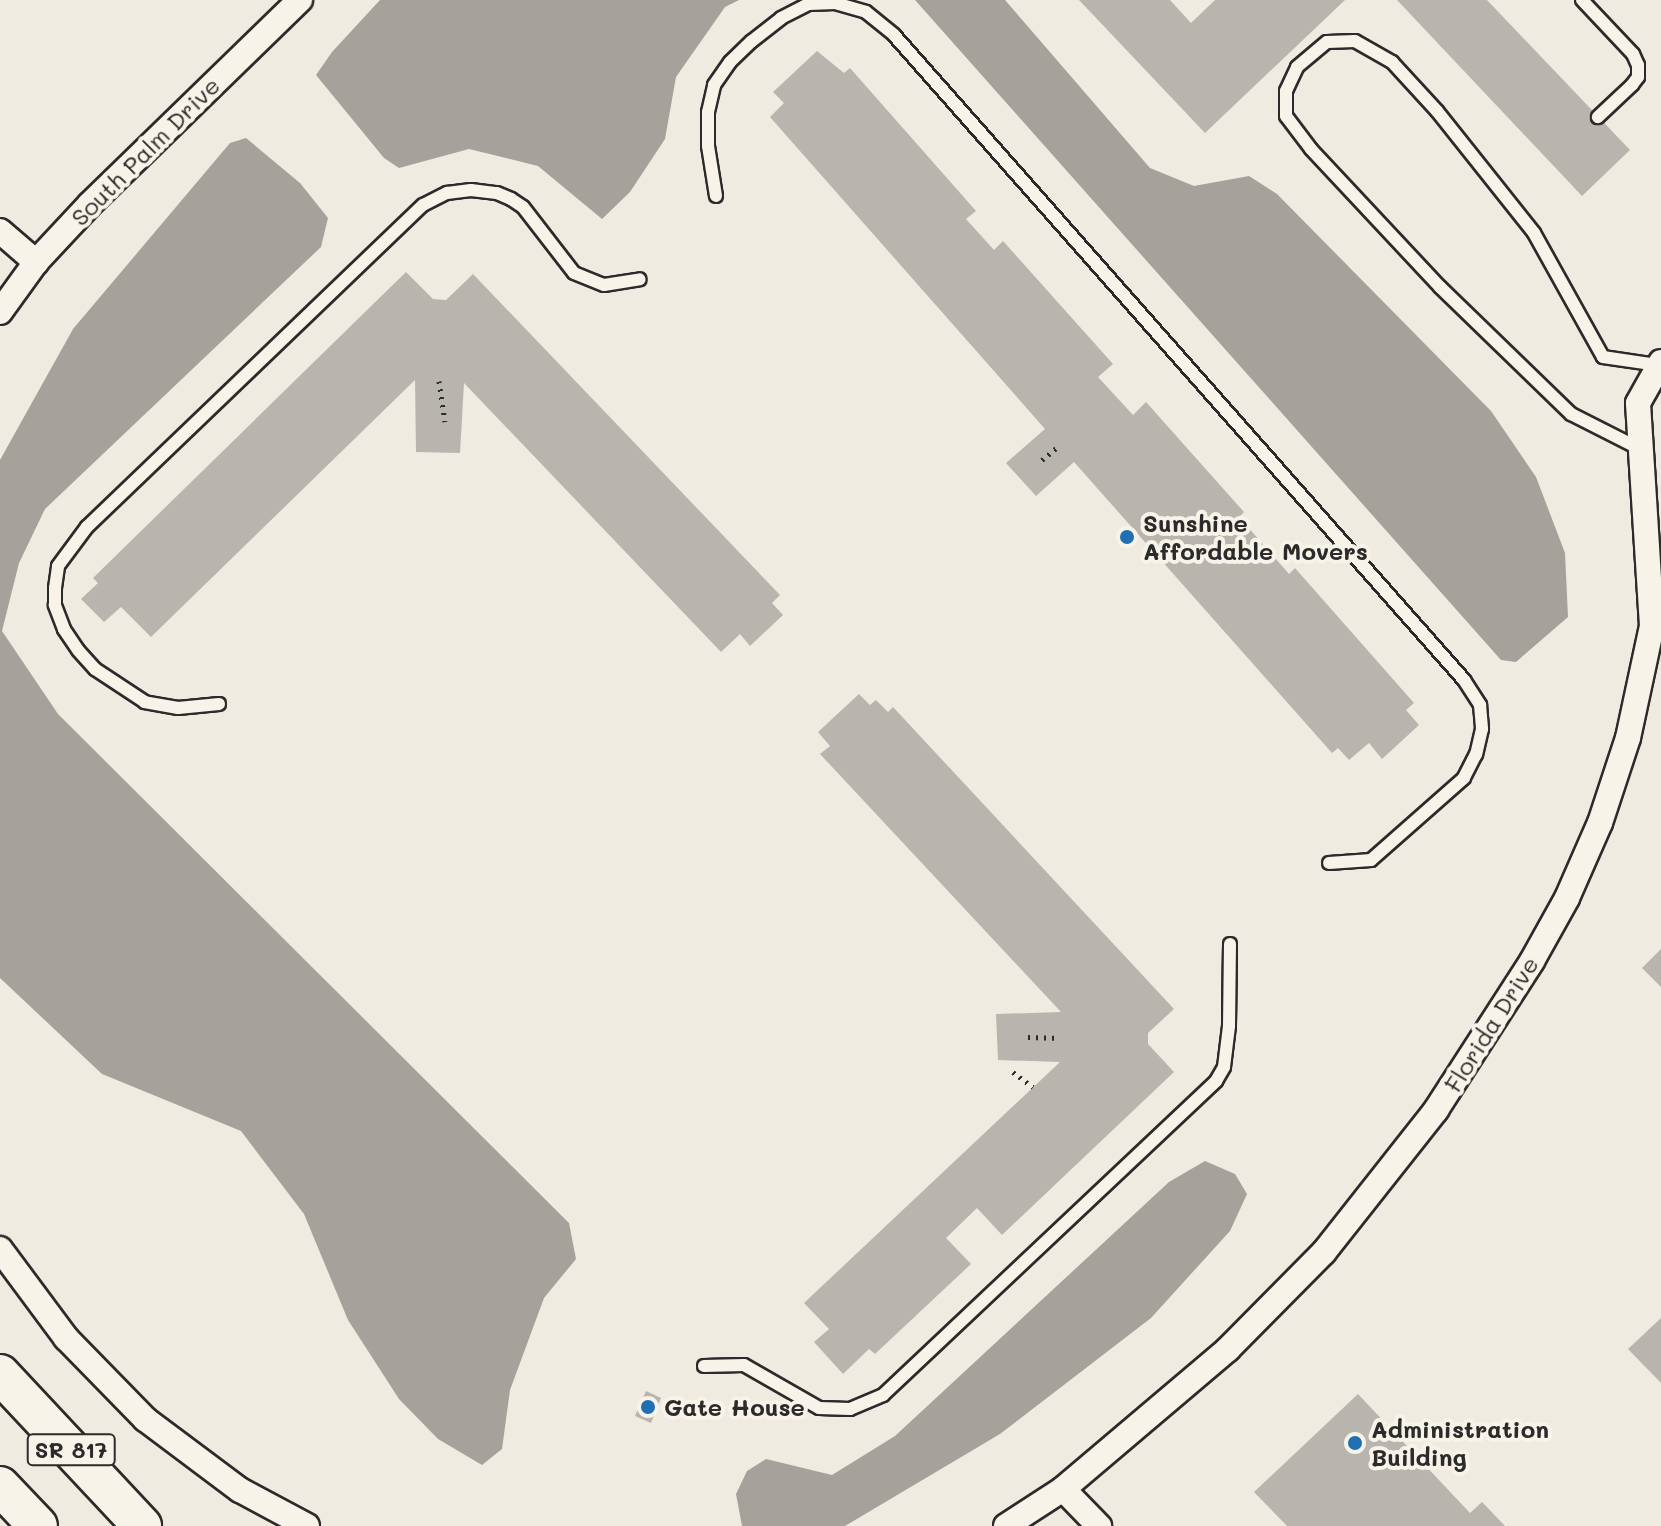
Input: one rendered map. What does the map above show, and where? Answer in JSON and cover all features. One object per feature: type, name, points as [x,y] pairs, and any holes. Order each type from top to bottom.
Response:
[{"type":"main road","name":"SR 817","points":[[0,1374],[142,1526]]},
{"type":"main road","name":"SR 817","points":[[0,1486],[38,1526]]},
{"type":"street","name":"South Palm Drive","points":[[0,312],[36,262],[185,110],[300,0]]},
{"type":"street","points":[[0,231],[36,262]]},
{"type":"street","name":"Florida Drive","points":[[1006,1526],[1063,1489],[1228,1349],[1313,1263],[1436,1110],[1524,973],[1567,898],[1600,823],[1628,738],[1657,625],[1654,516],[1640,449],[1638,403],[1660,363]]},
{"type":"street","points":[[0,1249],[66,1338],[145,1419],[240,1490],[307,1526]]},
{"type":"street","points":[[1063,1489],[1099,1526]]},
{"type":"lane","points":[[1582,0],[1633,54],[1638,65],[1638,77],[1632,85],[1598,117]]},
{"type":"lane","points":[[716,196],[708,146],[708,112],[714,85],[730,62],[752,41],[781,18],[809,4],[835,3],[866,12],[894,35],[1464,680],[1480,705],[1482,729],[1476,754],[1464,778],[1371,860],[1329,863]]},
{"type":"lane","points":[[1640,449],[1571,414],[1440,287],[1311,149],[1286,116],[1286,91],[1297,67],[1327,42],[1355,41],[1392,62],[1437,111],[1534,233],[1603,357],[1660,363]]},
{"type":"lane","points":[[219,704],[178,708],[145,702],[95,669],[78,650],[64,629],[55,605],[55,588],[58,566],[87,527],[423,205],[447,193],[471,190],[497,193],[511,199],[523,207],[574,273],[604,285],[640,279]]},
{"type":"lane","points":[[704,1366],[744,1365],[819,1408],[850,1409],[883,1395],[1216,1081],[1224,1067],[1229,1026],[1230,944]]},
{"type":"path","points":[[439,381],[445,422]]},
{"type":"path","points":[[1042,460],[1060,445]]},
{"type":"path","points":[[1028,1037],[1060,1038]]},
{"type":"path","points":[[1013,1072],[1033,1087]]},
{"type":"shaded area","points":[[380,0],[739,0],[725,7],[676,77],[665,139],[630,192],[602,219],[538,166],[469,149],[399,168],[384,158],[316,75],[332,52]]},
{"type":"shaded area","points":[[915,0],[1005,0],[1150,168],[1194,186],[1249,176],[1277,194],[1491,411],[1536,477],[1565,553],[1568,617],[1516,662],[1501,660]]},
{"type":"shaded area","points":[[246,138],[300,183],[328,218],[321,247],[45,509],[19,563],[2,631],[58,714],[569,1223],[576,1259],[544,1298],[510,1390],[502,1449],[482,1465],[438,1439],[399,1399],[348,1320],[304,1214],[241,1131],[102,1074],[0,978],[0,460],[73,329],[230,143]]},
{"type":"shaded area","points":[[1205,1161],[1235,1174],[1247,1194],[1230,1231],[1151,1318],[1000,1434],[845,1526],[742,1526],[736,1494],[747,1471],[766,1459],[832,1475],[895,1436],[1169,1182]]},
{"type":"building","points":[[1079,0],[1170,0],[1191,23],[1215,0],[1345,0],[1205,133]]},
{"type":"building","points":[[1397,0],[1487,0],[1630,150],[1582,196]]},
{"type":"building","points":[[817,51],[844,73],[850,68],[976,211],[966,219],[994,250],[1003,241],[1113,364],[1098,377],[1133,415],[1146,402],[1244,512],[1239,517],[1289,574],[1295,568],[1414,703],[1406,710],[1419,725],[1382,759],[1369,743],[1349,760],[1338,748],[1332,753],[1074,462],[1036,496],[1006,463],[1045,429],[770,117],[784,103],[773,92]]},
{"type":"building","points":[[406,272],[433,299],[446,300],[473,274],[780,595],[772,603],[783,615],[750,646],[740,634],[721,652],[464,383],[460,453],[416,452],[415,380],[151,637],[121,607],[104,622],[81,599],[98,583],[93,578]]},
{"type":"building","points":[[859,694],[870,705],[876,700],[888,712],[893,707],[1174,1009],[1148,1033],[1148,1044],[1174,1072],[1002,1235],[977,1208],[946,1238],[971,1264],[875,1354],[869,1349],[843,1374],[814,1342],[829,1329],[804,1303],[1060,1062],[998,1060],[996,1014],[1061,1012],[820,754],[830,746],[818,732]]},
{"type":"building","points":[[1661,949],[1661,987],[1642,968]]},
{"type":"building","points":[[1661,1318],[1661,1383],[1628,1349]]},
{"type":"building","name":"Gate House","points":[[646,1391],[661,1398],[651,1423],[635,1416]]},
{"type":"building","name":"Administration Building","points":[[1358,1394],[1470,1513],[1482,1502],[1505,1526],[1287,1526],[1254,1492]]},
{"type":"place","name":"Sunshine Affordable Movers","points":[[1127,537]]},
{"type":"place","name":"Gate House","points":[[648,1407]]},
{"type":"place","name":"Administration Building","points":[[1355,1443]]}]
